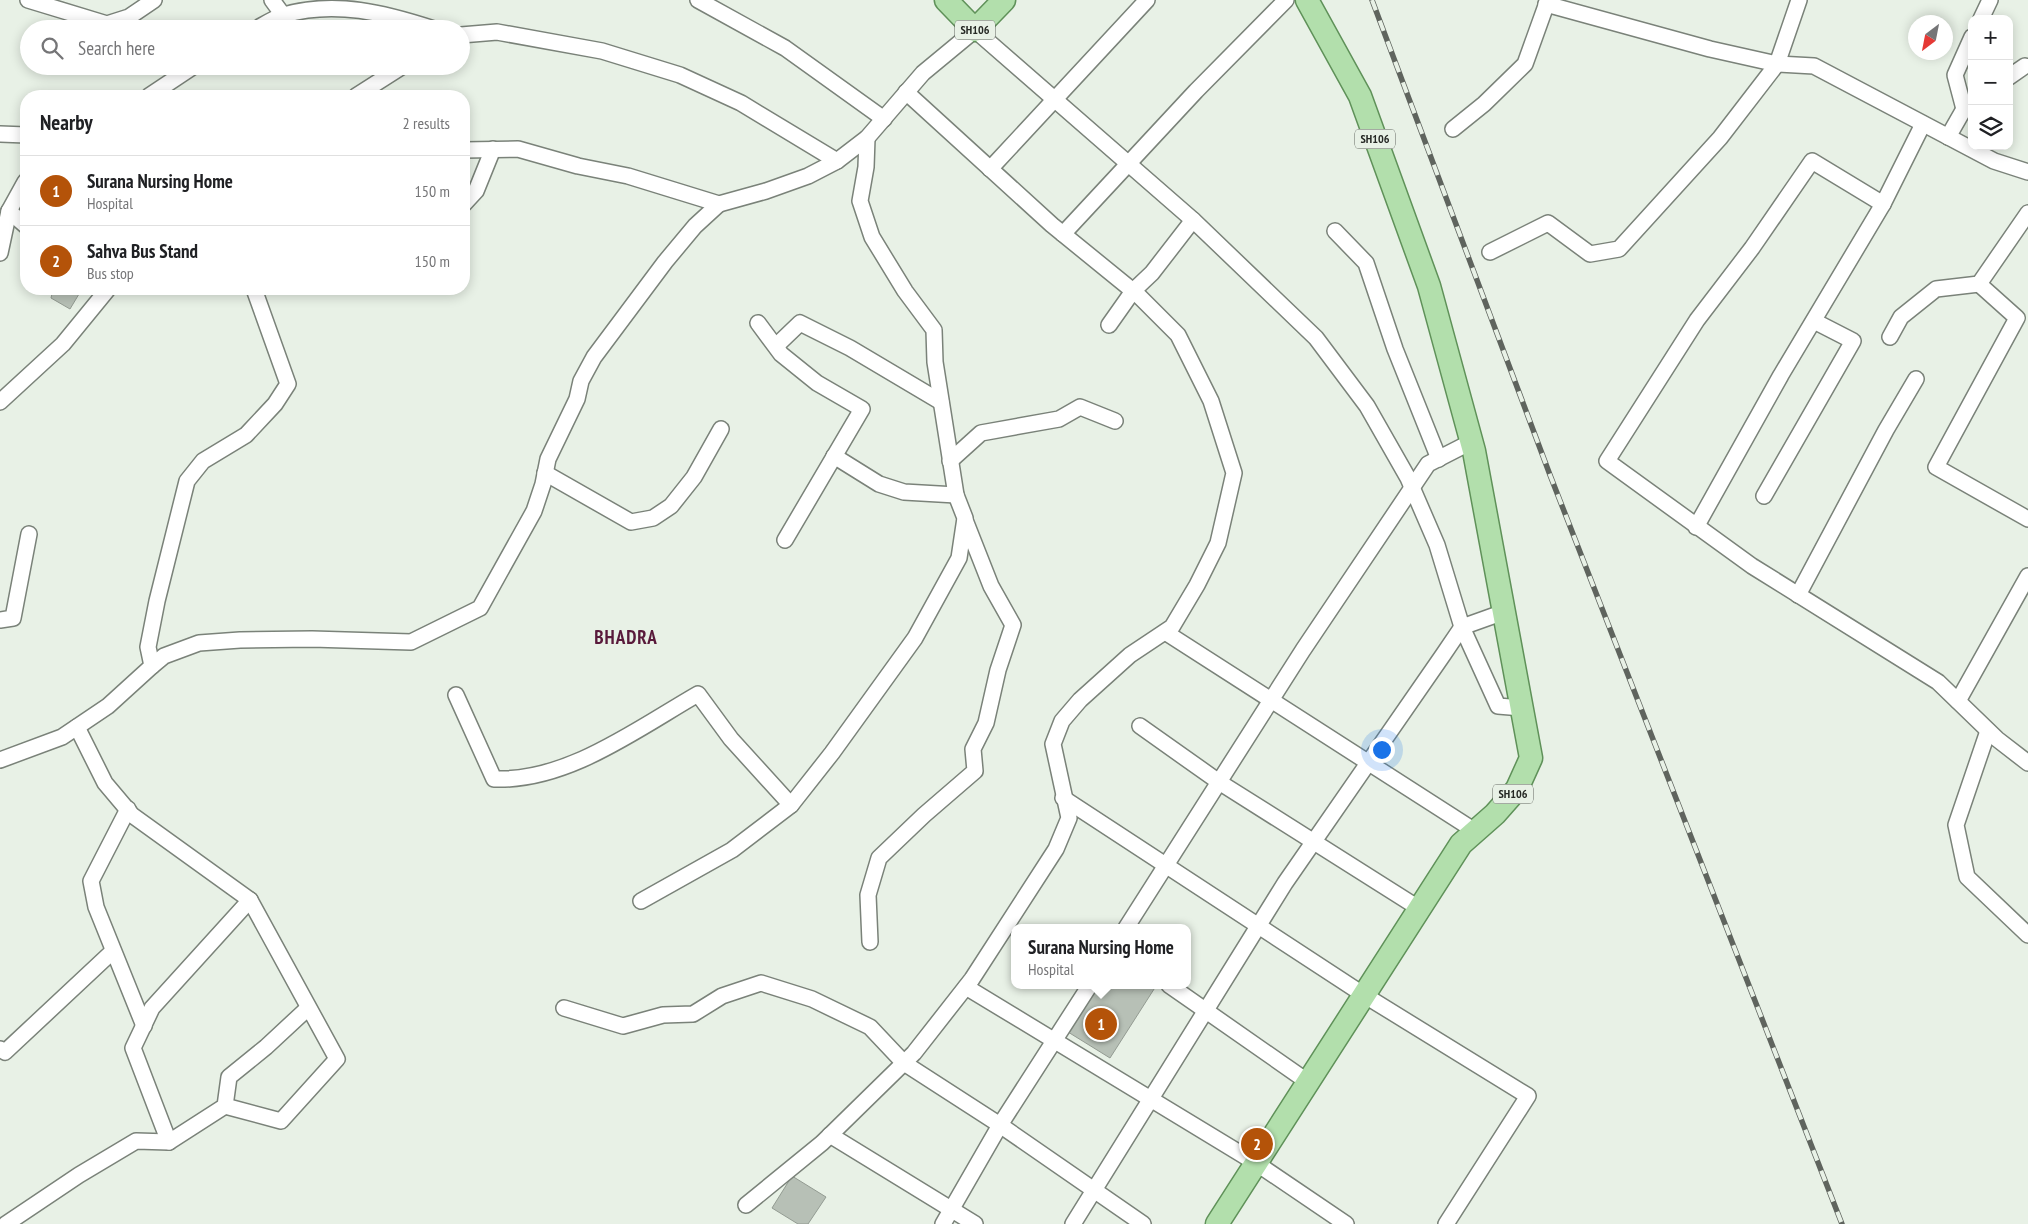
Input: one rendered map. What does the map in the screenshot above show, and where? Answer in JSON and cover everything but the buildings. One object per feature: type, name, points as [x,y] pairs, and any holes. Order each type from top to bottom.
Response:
[{"type":"main road","name":"SH106","points":[[948,1],[975,30],[1004,0]]},
{"type":"main road","name":"SH106","points":[[1216,1224],[1462,844],[1516,789],[1532,758],[1471,442],[1429,286],[1363,105],[1306,0]]},
{"type":"street","points":[[28,0],[95,20]]},
{"type":"street","points":[[120,20],[129,17],[154,0]]},
{"type":"street","points":[[272,0],[283,15]]},
{"type":"street","points":[[698,0],[786,48],[884,119]]},
{"type":"street","points":[[990,168],[1146,0]]},
{"type":"street","points":[[1062,234],[1128,162],[1286,0]]},
{"type":"street","points":[[1490,252],[1548,222],[1590,254],[1619,249],[1720,138],[1777,64],[1798,0]]},
{"type":"street","points":[[1983,15],[1990,0]]},
{"type":"street","points":[[1453,129],[1484,104],[1525,64],[1547,2],[1601,20],[1777,64],[1814,66],[1994,161],[2028,172]]},
{"type":"street","points":[[273,20],[283,15],[331,6],[386,13],[407,20]]},
{"type":"street","points":[[0,760],[62,737],[108,706],[164,656],[198,643],[240,640],[312,639],[411,642],[480,608],[534,512],[548,459],[577,399],[581,381],[594,357],[665,262],[695,226],[719,204],[808,176],[837,161],[867,138],[922,72],[975,30],[1193,220],[1316,338],[1367,406],[1408,478],[1437,545],[1462,627],[1498,706],[1522,708]]},
{"type":"street","points":[[470,34],[497,32],[602,50],[680,75],[741,103],[837,161]]},
{"type":"street","points":[[1948,137],[1968,106],[1955,75],[1968,46]]},
{"type":"street","points":[[2013,74],[2025,66]]},
{"type":"street","points":[[158,90],[180,75]]},
{"type":"street","points":[[365,90],[389,75]]},
{"type":"street","points":[[746,1205],[830,1135],[904,1063],[966,987],[1056,849],[1069,818],[1063,798],[1053,744],[1062,721],[1080,700],[1130,655],[1172,627],[1218,543],[1234,473],[1211,401],[1178,335],[1133,291],[1062,234],[906,92]]},
{"type":"street","points":[[1696,526],[1883,204],[1923,124]]},
{"type":"street","points":[[0,134],[20,135]]},
{"type":"street","points":[[867,138],[866,167],[860,201],[872,237],[905,291],[934,330],[935,362],[956,495],[991,586],[1013,625],[998,670],[986,723],[973,749],[975,771],[924,815],[879,858],[868,895],[870,942]]},
{"type":"street","points":[[470,198],[476,192],[493,149]]},
{"type":"street","points":[[470,150],[518,149],[578,166],[628,176],[719,204]]},
{"type":"street","points":[[1883,204],[1812,161],[1752,248],[1697,320],[1607,461],[1752,566],[1938,682],[1988,731],[2028,764]]},
{"type":"street","points":[[0,253],[9,211],[20,191]]},
{"type":"street","points":[[9,211],[20,221]]},
{"type":"street","points":[[1979,284],[2028,212]]},
{"type":"street","points":[[1109,325],[1133,291],[1152,273],[1193,220]]},
{"type":"street","points":[[1335,231],[1366,263],[1395,349],[1439,459]]},
{"type":"street","points":[[1890,337],[1901,317],[1936,289],[1979,284],[2017,318],[1936,467],[2028,519]]},
{"type":"street","points":[[0,402],[63,344],[100,295]]},
{"type":"street","points":[[152,666],[148,647],[156,601],[187,481],[203,461],[246,435],[275,404],[288,384],[256,295]]},
{"type":"street","points":[[1764,496],[1853,341],[1814,321]]},
{"type":"street","points":[[758,323],[781,354],[817,383],[862,410],[785,540]]},
{"type":"street","points":[[776,346],[800,323],[850,348],[941,402]]},
{"type":"street","points":[[1798,595],[1886,430],[1916,379]]},
{"type":"street","points":[[950,461],[981,433],[1059,419],[1080,407],[1115,421]]},
{"type":"street","points":[[545,473],[630,522],[653,518],[671,506],[694,477],[720,429]]},
{"type":"street","points":[[1129,924],[1271,700],[1428,464],[1471,442]]},
{"type":"street","points":[[834,456],[879,484],[904,492],[956,495]]},
{"type":"street","points":[[641,901],[732,850],[791,805],[832,753],[915,638],[959,558],[965,518]]},
{"type":"street","points":[[0,620],[13,618],[29,534]]},
{"type":"street","points":[[1958,702],[2028,576]]},
{"type":"street","points":[[1074,1224],[1258,926],[1313,842],[1462,627],[1504,612]]},
{"type":"street","points":[[1165,632],[1475,831]]},
{"type":"street","points":[[456,695],[494,779],[512,780],[575,764],[698,694],[731,739],[791,805]]},
{"type":"street","points":[[1140,726],[1219,782],[1420,909]]},
{"type":"street","points":[[6,1224],[79,1175],[136,1141],[169,1142],[225,1106],[281,1121],[338,1059],[308,1008],[281,953],[250,900],[128,809],[105,783],[77,727]]},
{"type":"street","points":[[1988,731],[1956,825],[1967,877],[2028,935]]},
{"type":"street","points":[[1063,798],[1364,995],[1528,1096],[1446,1224]]},
{"type":"street","points":[[128,809],[91,881],[96,907],[144,1026]]},
{"type":"street","points":[[169,1142],[133,1048],[152,1008],[250,900]]},
{"type":"street","points":[[0,1049],[5,1052],[113,951]]},
{"type":"street","points":[[564,1008],[623,1026],[663,1015],[693,1014],[722,996],[761,983],[812,999],[870,1027],[904,1063],[1000,1125],[1143,1224]]},
{"type":"street","points":[[966,987],[1053,1042],[1256,1163],[1346,1224]]},
{"type":"street","points":[[943,1224],[954,1210],[1000,1125],[1087,989]]},
{"type":"street","points":[[1175,989],[1308,1082]]},
{"type":"street","points":[[225,1106],[229,1077],[266,1047],[308,1008]]},
{"type":"street","points":[[830,1135],[975,1224]]},
{"type":"railway","points":[[1372,0],[1550,475],[1842,1224]]},
{"type":"place","name":"Surana Nursing Home","points":[[1101,1024]]},
{"type":"place","name":"Sahva Bus Stand","points":[[1257,1144]]},
{"type":"district","name":"BHADRA","points":[[626,637]]}]
